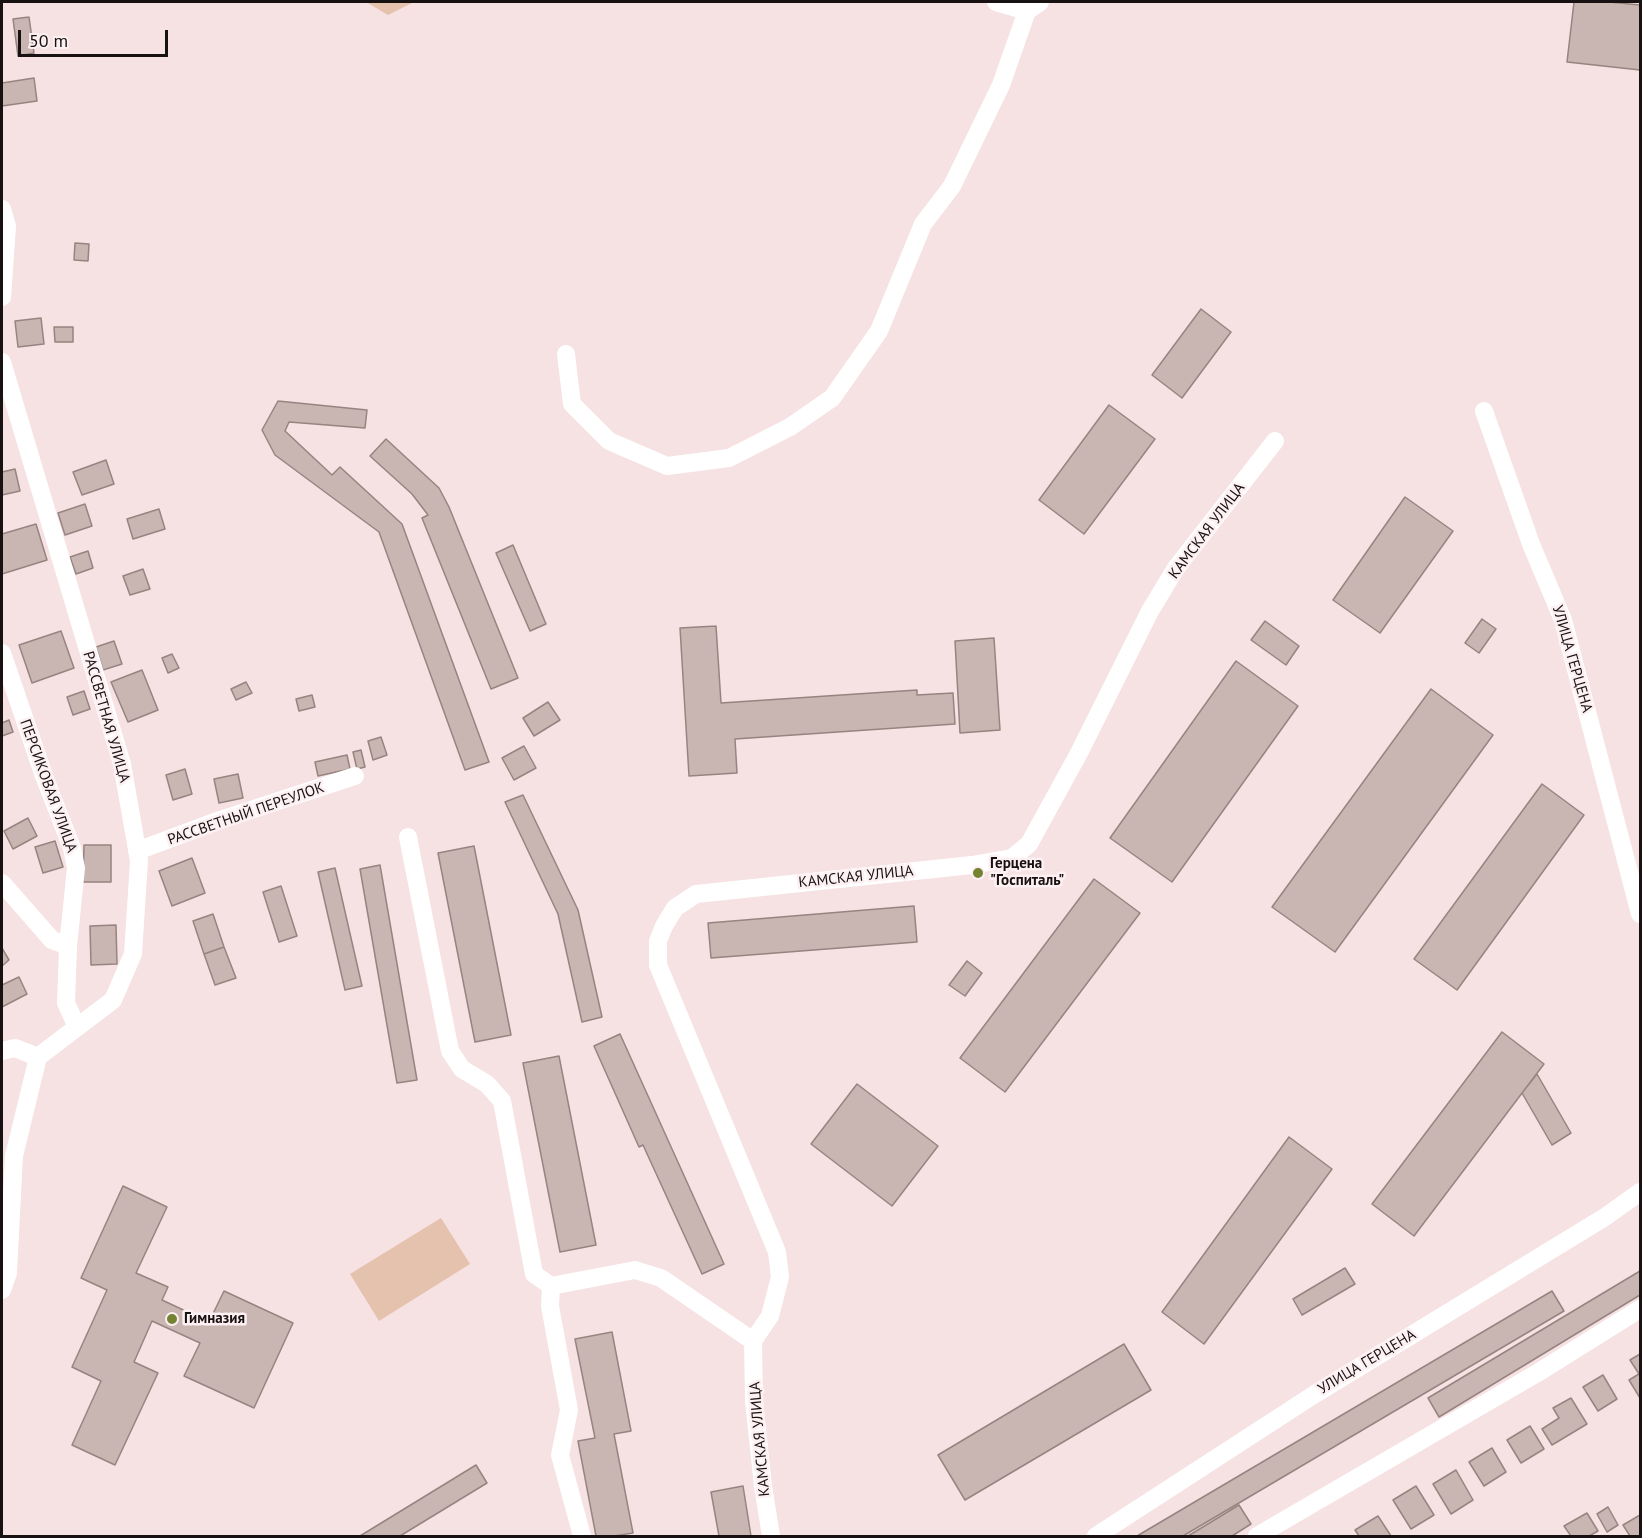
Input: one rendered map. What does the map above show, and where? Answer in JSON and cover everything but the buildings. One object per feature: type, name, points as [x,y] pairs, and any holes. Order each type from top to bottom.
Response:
[{"type":"street","points":[[566,354],[572,404],[609,441],[667,466],[729,458],[790,427],[832,398],[879,331],[923,224],[952,186],[1001,85],[1034,6],[996,2]]},
{"type":"street","points":[[2,209],[7,226],[2,297]]},
{"type":"street","name":"РАССВЕТНАЯ УЛИЦА","points":[[2,362],[122,764],[139,861],[133,954],[113,1000],[38,1057]]},
{"type":"street","name":"УЛИЦА ГЕРЦЕНА","points":[[1484,411],[1531,544],[1563,620],[1641,914]]},
{"type":"street","name":"КАМСКАЯ УЛИЦА","points":[[771,1536],[754,1401],[753,1341],[770,1316],[780,1277],[777,1252],[658,965],[658,941],[664,926],[675,908],[696,894],[972,865],[1012,858],[1029,844],[1080,753],[1150,611],[1176,568],[1275,441]]},
{"type":"street","name":"ПЕРСИКОВАЯ УЛИЦА","points":[[2,653],[44,776],[72,848],[76,868],[68,946],[66,1003],[77,1027]]},
{"type":"street","name":"РАССВЕТНЫЙ ПЕРЕУЛОК","points":[[137,852],[220,820],[355,777]]},
{"type":"street","points":[[408,837],[450,1051],[462,1069],[487,1084],[502,1101],[534,1274],[551,1286],[635,1270],[661,1278],[753,1341]]},
{"type":"street","points":[[2,883],[52,940],[68,946]]},
{"type":"street","points":[[2,1051],[15,1048],[38,1057],[14,1156],[8,1273],[2,1290]]},
{"type":"street","name":"УЛИЦА ГЕРЦЕНА","points":[[1096,1536],[1315,1394],[1605,1217],[1641,1192]]},
{"type":"street","points":[[551,1286],[550,1306],[569,1410],[560,1455],[582,1536]]},
{"type":"street","points":[[1257,1536],[1539,1372],[1641,1309]]},
{"type":"shaded area","points":[[366,2],[414,2],[388,15]]},
{"type":"shaded area","points":[[441,1218],[470,1264],[379,1321],[350,1274]]},
{"type":"place","name":"Герцена \"Госпиталь\"","points":[[978,873]]},
{"type":"place","name":"Гимназия","points":[[172,1319]]}]
